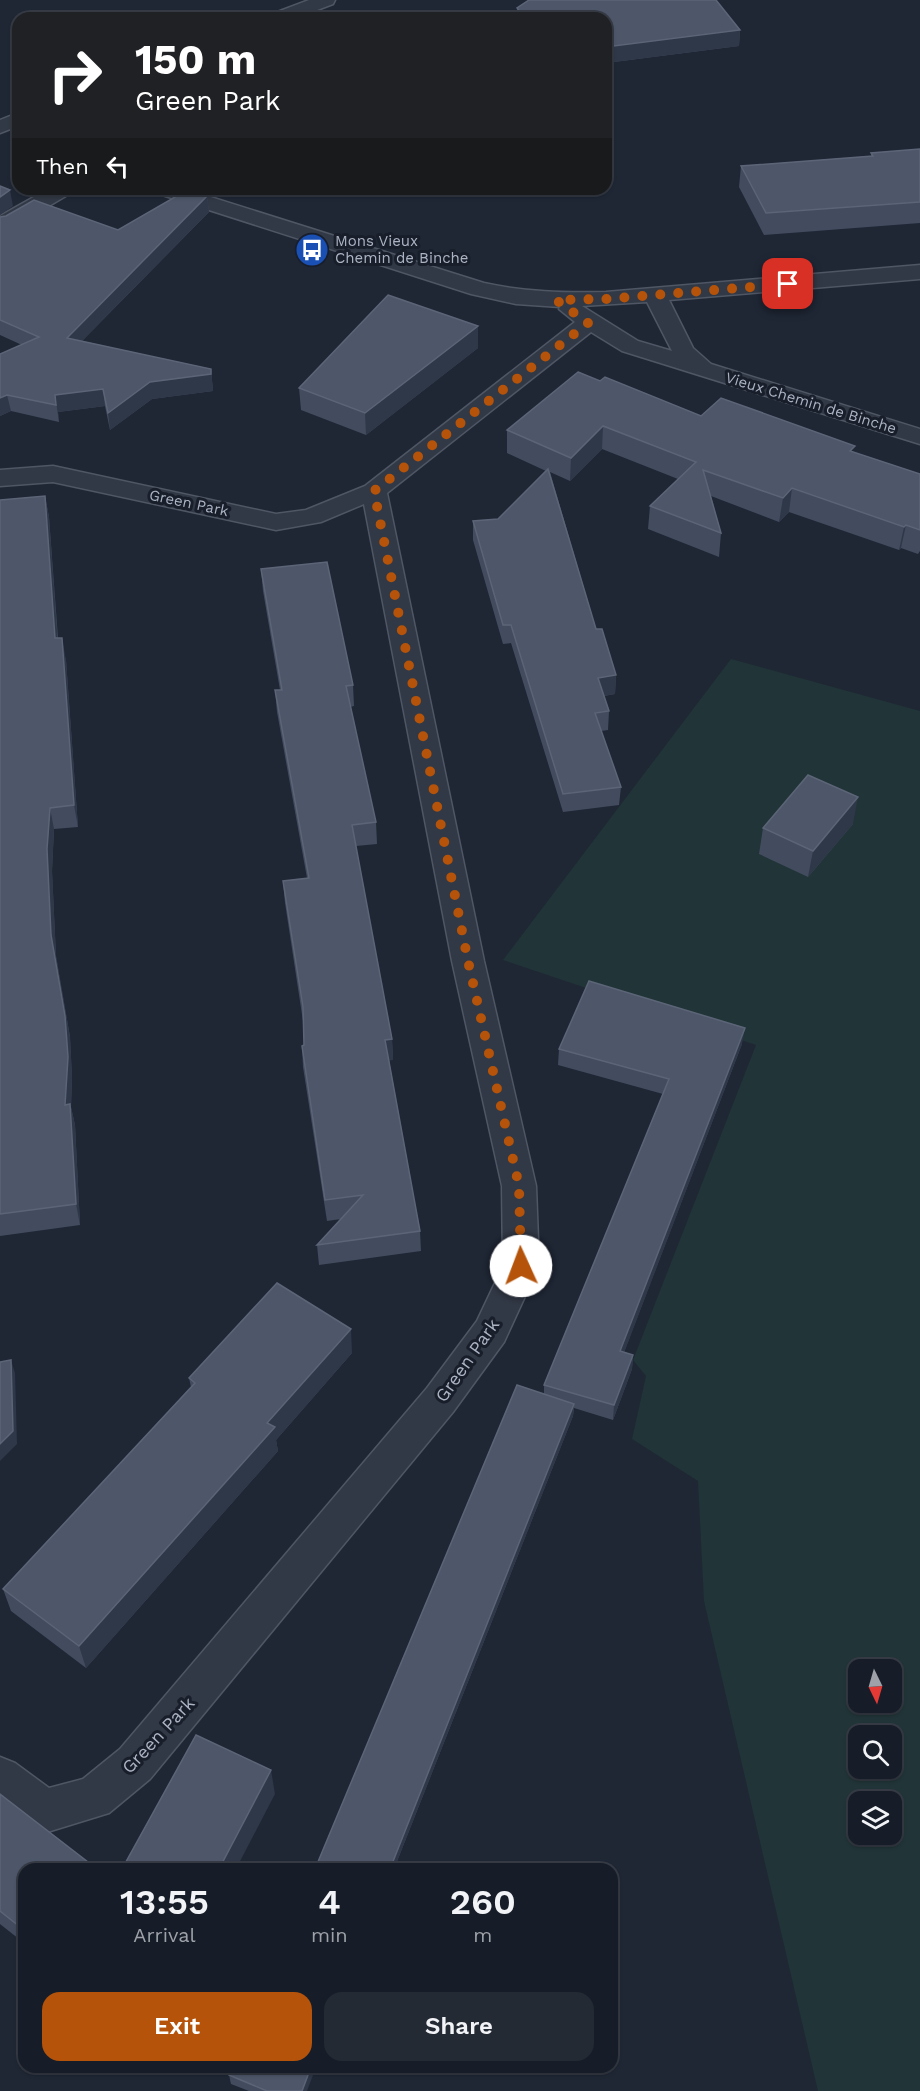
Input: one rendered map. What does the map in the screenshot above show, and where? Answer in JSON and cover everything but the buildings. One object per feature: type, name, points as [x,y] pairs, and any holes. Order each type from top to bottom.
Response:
[{"type":"street","points":[[295,12],[326,0]]},
{"type":"street","points":[[0,225],[53,195]]},
{"type":"street","points":[[182,195],[479,289],[516,297],[556,300],[606,299],[920,272]]},
{"type":"street","name":"Vieux Chemin de Binche","points":[[655,295],[683,351],[703,369]]},
{"type":"street","name":"Vieux Chemin de Binche","points":[[556,300],[588,323],[630,346],[920,437]]},
{"type":"street","name":"Green Park","points":[[0,478],[53,474],[276,522],[312,517],[374,491],[588,323]]},
{"type":"street","name":"Green Park","points":[[0,1778],[44,1811],[94,1798],[135,1764],[440,1400],[491,1331],[521,1266],[519,1186],[468,961],[374,491]]},
{"type":"green space","points":[[731,659],[920,711],[920,2091],[818,2091],[704,1601],[698,1481],[632,1439],[646,1376],[633,1360],[756,1045],[503,960]]},
{"type":"place","name":"Mons Vieux Chemin de Binche","points":[[312,250]]},
{"type":"route","points":[[521,1266],[519,1186],[468,961],[374,491],[588,323],[556,300],[606,299],[788,284]]}]
